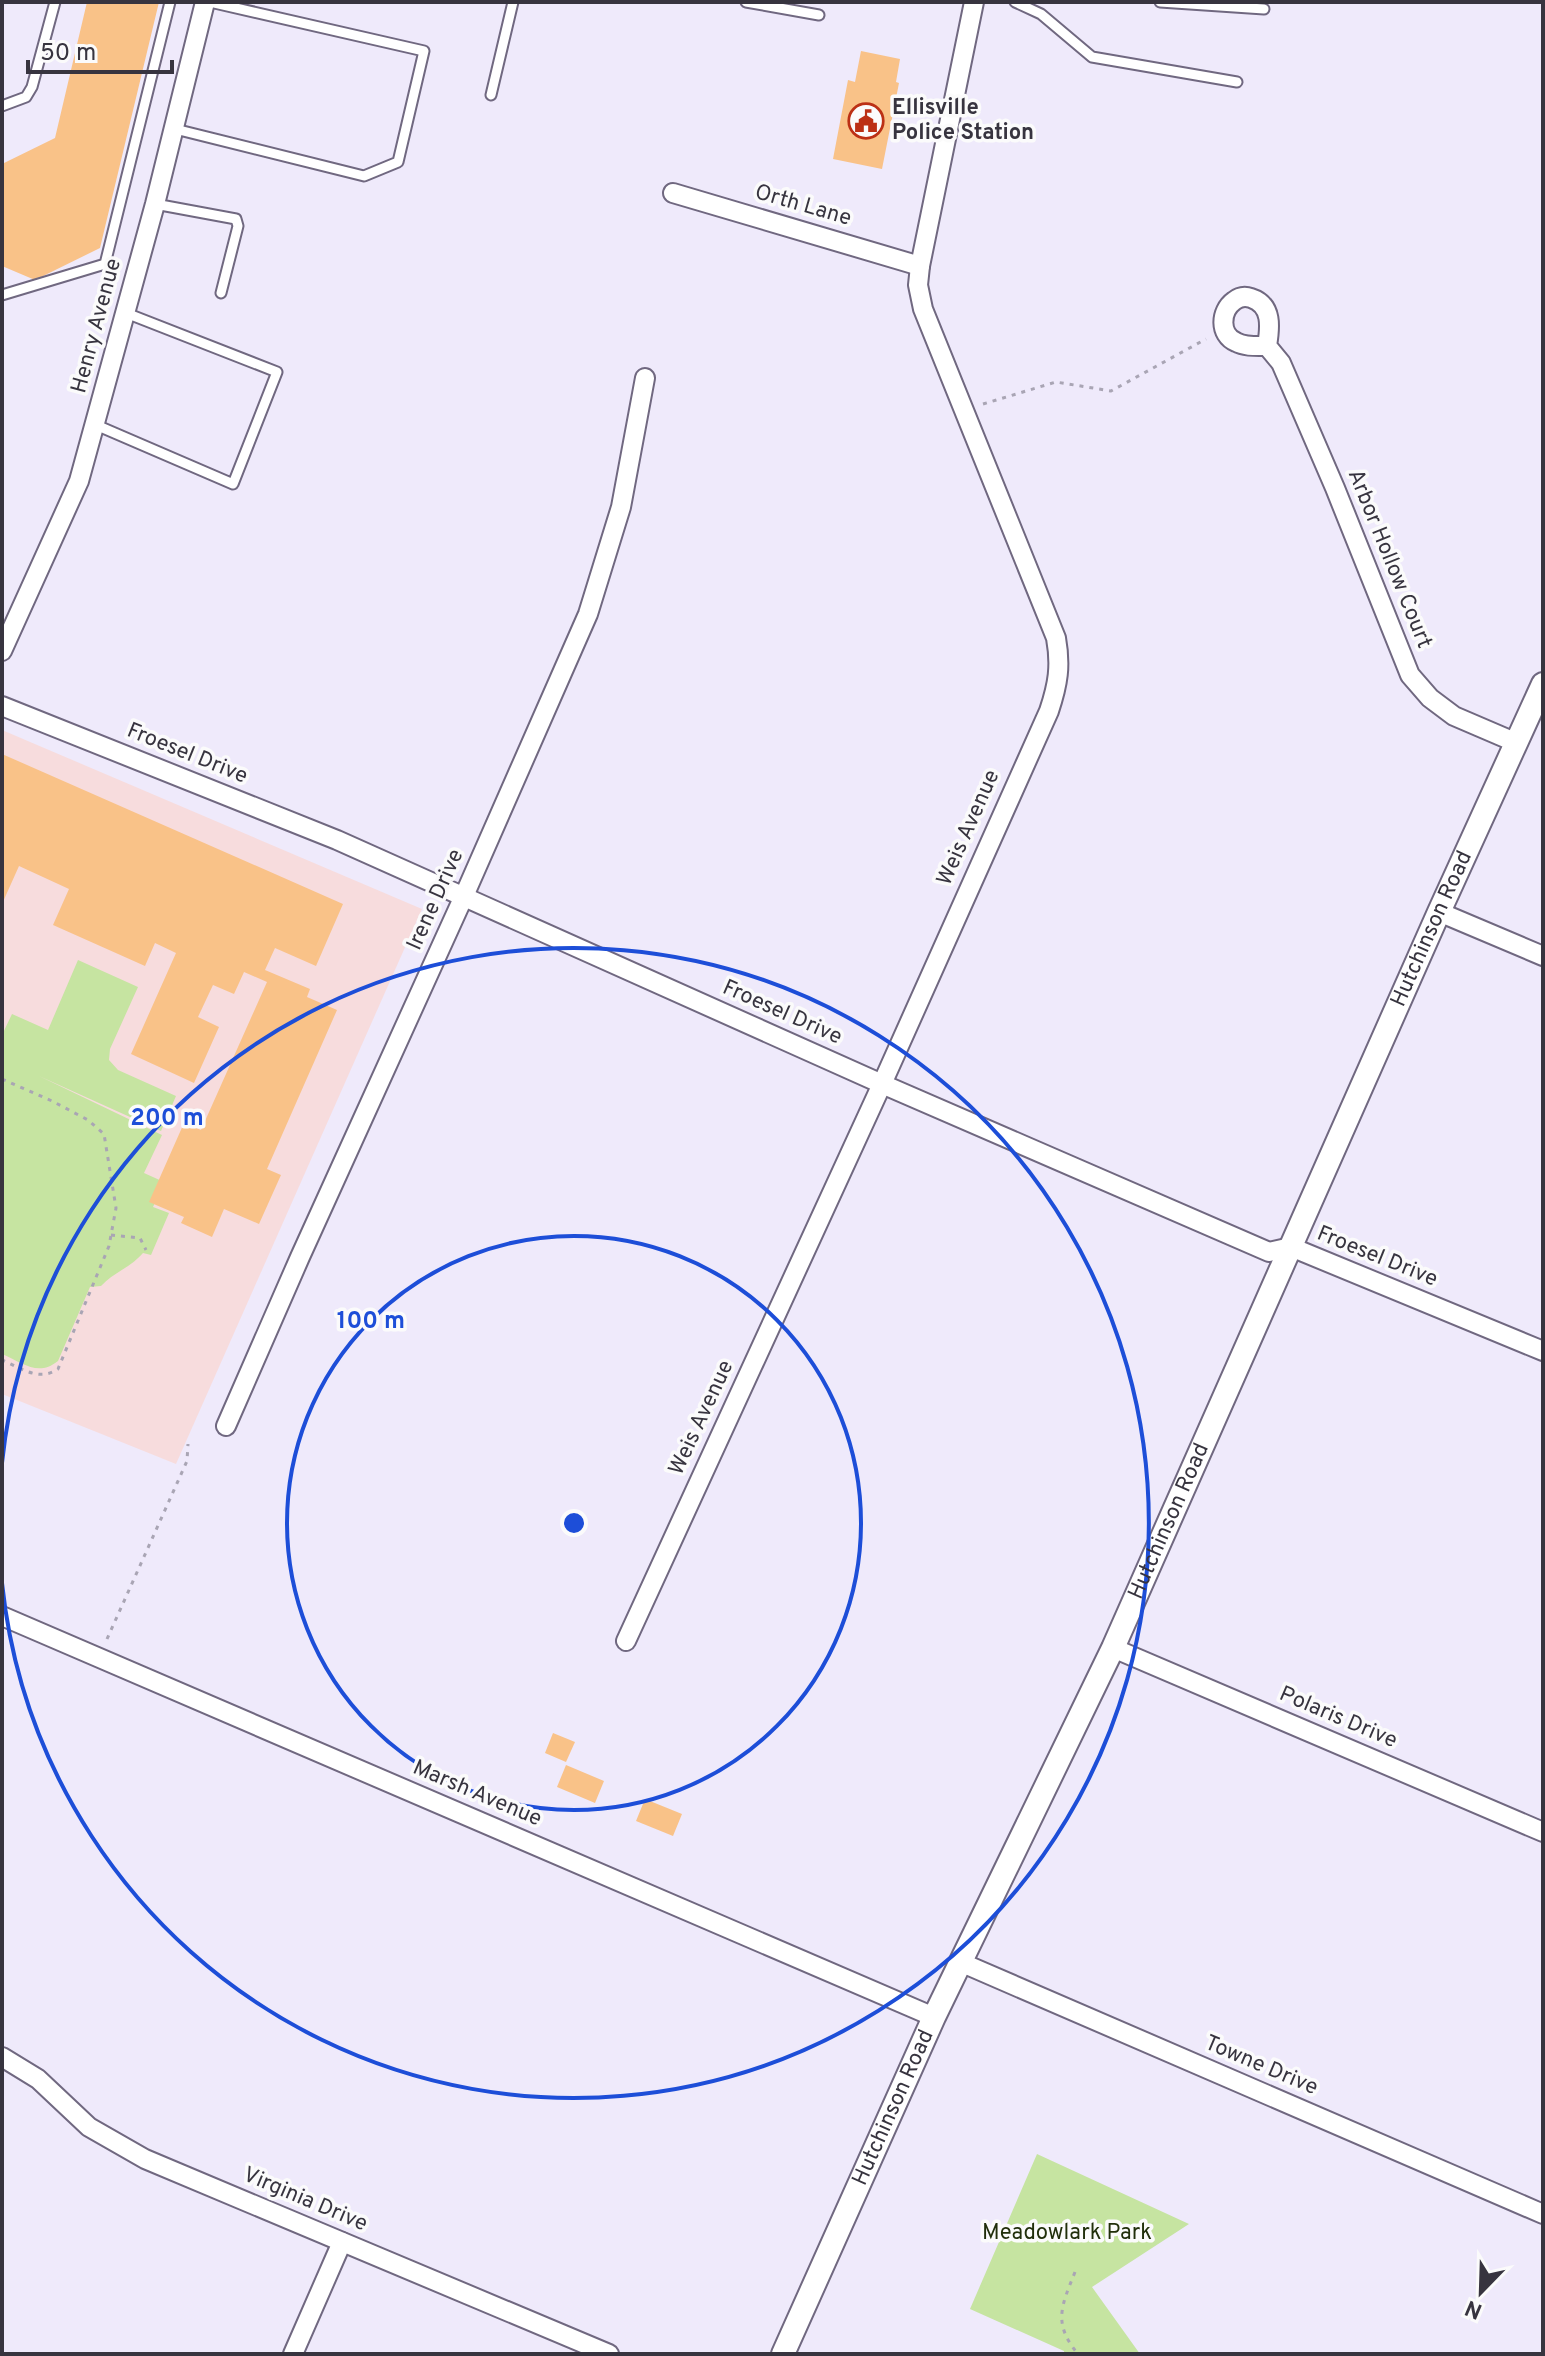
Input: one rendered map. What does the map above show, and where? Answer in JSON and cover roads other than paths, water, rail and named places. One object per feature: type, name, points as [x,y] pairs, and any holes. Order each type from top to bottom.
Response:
[{"type":"street","name":"Henry Avenue","points":[[2,651],[79,481],[208,2]]},
{"type":"street","name":"Weis Avenue","points":[[626,1641],[882,1084],[1049,711],[1057,686],[1060,660],[1056,638],[923,309],[918,285],[974,2]]},
{"type":"street","name":"Orth Lane","points":[[673,193],[920,266]]},
{"type":"street","name":"Arbor Hollow Court","points":[[1267,346],[1281,363],[1410,675],[1430,698],[1454,716],[1517,743]]},
{"type":"street","name":"Irene Drive","points":[[226,1426],[588,614],[621,507],[645,378]]},
{"type":"street","name":"Hutchinson Road","points":[[783,2354],[934,2017],[1113,1648],[1543,684]]},
{"type":"street","name":"Froesel Drive","points":[[2,706],[337,840],[882,1084],[1269,1252],[1291,1247],[1543,1351]]},
{"type":"street","points":[[1439,912],[1543,956]]},
{"type":"street","name":"Marsh Avenue","points":[[2,1616],[934,2017]]},
{"type":"street","name":"Polaris Drive","points":[[1113,1648],[1543,1832]]},
{"type":"street","name":"Towne Drive","points":[[960,1962],[1543,2214]]},
{"type":"street","name":"Virginia Drive","points":[[2,2057],[38,2079],[89,2127],[145,2159],[609,2354]]},
{"type":"street","points":[[293,2354],[342,2242]]},
{"type":"lane","points":[[2,106],[26,97],[32,87],[55,2]]},
{"type":"lane","points":[[2,295],[105,264],[170,2]]},
{"type":"lane","points":[[175,129],[364,176],[398,162],[424,51],[208,2]]},
{"type":"lane","points":[[491,95],[513,2]]},
{"type":"lane","points":[[746,2],[819,15]]},
{"type":"lane","points":[[1016,2],[1041,14],[1092,57],[1237,82]]},
{"type":"lane","points":[[1160,2],[1264,9]]},
{"type":"lane","points":[[155,204],[236,219],[238,226],[221,293]]},
{"type":"lane","points":[[96,425],[233,484],[277,372],[126,313]]},
{"type":"place","name":"Ellisville Police Station","points":[[866,121]]},
{"type":"park label","name":"Meadowlark Park","points":[[1067,2233]]}]
